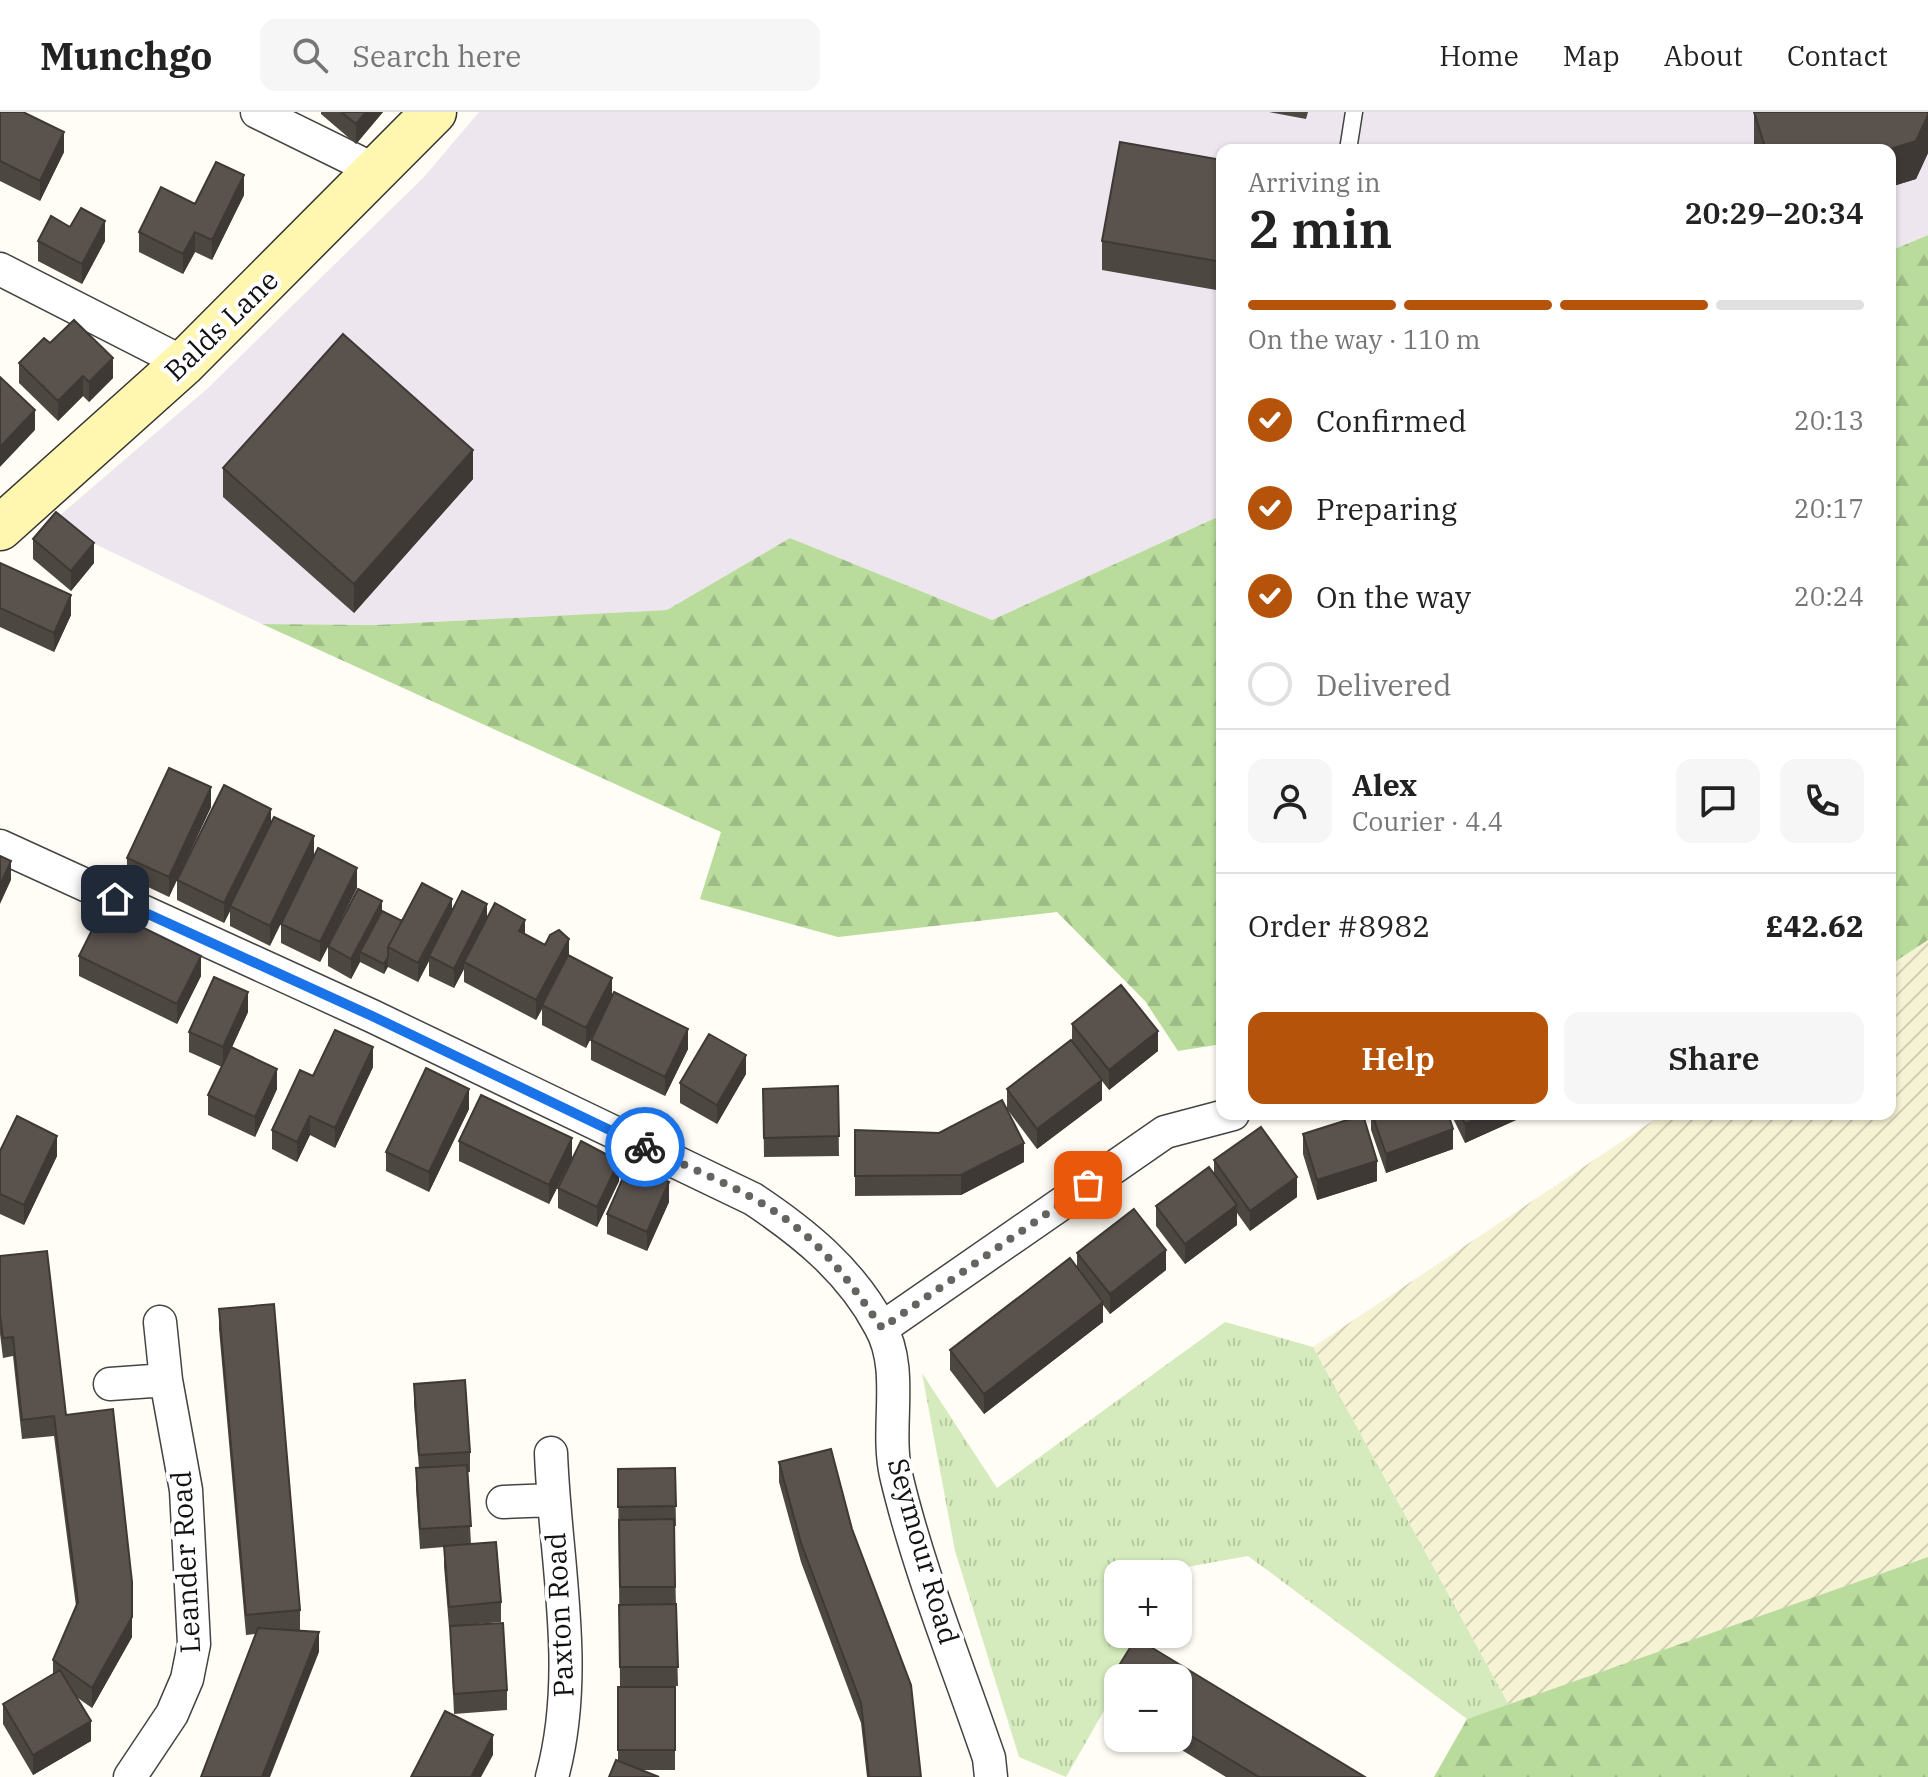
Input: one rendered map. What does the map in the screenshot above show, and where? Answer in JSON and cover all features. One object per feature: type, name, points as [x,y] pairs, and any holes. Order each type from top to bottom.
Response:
[{"type":"street","points":[[257,112],[377,171]]},
{"type":"street","name":"Balds Lane","points":[[0,528],[184,363],[434,112]]},
{"type":"street","points":[[0,269],[184,363]]},
{"type":"street","name":"Seymour Road","points":[[0,846],[372,1016],[753,1199],[802,1231],[841,1270],[882,1328],[894,1379],[891,1414],[896,1473],[989,1758],[991,1777]]},
{"type":"street","points":[[882,1328],[1165,1132],[1216,1118]]},
{"type":"street","name":"Leander Road","points":[[130,1777],[172,1714],[187,1679],[194,1644],[186,1490],[166,1380],[160,1322]]},
{"type":"street","points":[[110,1384],[166,1380]]},
{"type":"street","name":"Paxton Road","points":[[551,1453],[566,1648],[566,1696],[552,1777]]},
{"type":"street","name":"Paxton Road","points":[[503,1502],[553,1500]]},
{"type":"lane","points":[[1349,144],[1354,112]]},
{"type":"shaded area","points":[[479,112],[1928,112],[1928,235],[1896,248],[1896,144],[1216,144],[1216,518],[992,620],[790,538],[667,610],[375,625],[262,624],[51,523],[208,388],[424,177]]},
{"type":"shaded area","points":[[1928,940],[1928,1557],[1509,1705],[1313,1347],[1654,1120],[1896,1120],[1896,961]]},
{"type":"green space","points":[[1928,235],[1928,940],[1896,961],[1896,248]]},
{"type":"green space","points":[[1216,518],[1216,1045],[1178,1051],[1145,1001],[1057,912],[838,937],[700,899],[721,832],[262,624],[375,625],[667,610],[790,538],[992,620]]},
{"type":"green space","points":[[1225,1322],[1313,1347],[1509,1705],[1467,1719],[1248,1556],[1192,1566],[1192,1560],[1104,1560],[1104,1648],[1139,1648],[1128,1664],[1104,1664],[1104,1710],[1066,1777],[1019,1757],[955,1551],[922,1373],[997,1488]]},
{"type":"green space","points":[[1928,1557],[1928,1777],[1434,1777],[1467,1719]]},
{"type":"building","points":[[0,112],[23,112],[64,132],[40,181],[0,161]]},
{"type":"building","points":[[341,112],[366,112],[356,124]]},
{"type":"building","points":[[1754,112],[1928,112],[1916,141],[1896,147],[1896,144],[1764,144]]},
{"type":"building","points":[[1120,142],[1216,159],[1216,261],[1102,241]]},
{"type":"building","points":[[216,162],[244,175],[212,240],[195,232],[183,254],[139,232],[161,187],[195,204]]},
{"type":"building","points":[[81,208],[105,221],[82,264],[38,241],[51,216],[70,227]]},
{"type":"building","points":[[74,320],[113,358],[89,382],[83,376],[58,401],[19,363],[44,338],[50,343]]},
{"type":"building","points":[[343,334],[473,450],[354,584],[223,468]]},
{"type":"building","points":[[0,377],[35,410],[0,447]]},
{"type":"building","points":[[56,512],[94,543],[71,571],[33,539]]},
{"type":"building","points":[[0,563],[71,595],[54,633],[0,608]]},
{"type":"building","points":[[169,768],[211,787],[169,877],[127,858]]},
{"type":"building","points":[[224,785],[271,809],[224,903],[177,880]]},
{"type":"building","points":[[274,817],[314,836],[270,926],[230,906]]},
{"type":"building","points":[[318,848],[357,868],[320,942],[281,924]]},
{"type":"building","points":[[0,856],[11,861],[0,885]]},
{"type":"building","points":[[422,883],[452,899],[418,963],[388,947]]},
{"type":"building","points":[[358,889],[382,901],[351,959],[328,946]]},
{"type":"building","points":[[462,891],[487,904],[454,969],[429,956]]},
{"type":"building","points":[[495,903],[525,920],[519,931],[545,945],[550,935],[559,930],[569,939],[536,1000],[464,962]]},
{"type":"building","points":[[103,908],[201,956],[177,1004],[79,956]]},
{"type":"building","points":[[382,911],[402,921],[388,947],[384,964],[360,952]]},
{"type":"building","points":[[568,955],[612,978],[586,1028],[542,1005]]},
{"type":"building","points":[[214,977],[248,992],[223,1047],[189,1032]]},
{"type":"building","points":[[1121,985],[1158,1031],[1109,1070],[1072,1024]]},
{"type":"building","points":[[614,992],[688,1029],[665,1077],[591,1040]]},
{"type":"building","points":[[335,1030],[373,1047],[335,1128],[310,1116],[297,1142],[272,1130],[300,1070],[313,1076]]},
{"type":"building","points":[[709,1034],[746,1055],[717,1105],[680,1083]]},
{"type":"building","points":[[1071,1040],[1102,1080],[1037,1129],[1007,1089]]},
{"type":"building","points":[[231,1047],[277,1069],[255,1117],[208,1095]]},
{"type":"building","points":[[426,1068],[469,1089],[429,1172],[386,1152]]},
{"type":"building","points":[[838,1086],[839,1136],[764,1138],[763,1089]]},
{"type":"building","points":[[481,1095],[572,1138],[549,1185],[459,1141]]},
{"type":"building","points":[[1002,1100],[1024,1143],[961,1175],[855,1176],[855,1130],[939,1133]]},
{"type":"building","points":[[17,1116],[57,1136],[24,1205],[0,1194],[0,1151]]},
{"type":"building","points":[[1347,1120],[1365,1120],[1377,1161],[1317,1180],[1303,1134]]},
{"type":"building","points":[[1374,1120],[1450,1120],[1453,1129],[1386,1154]]},
{"type":"building","points":[[1261,1127],[1297,1177],[1250,1211],[1214,1160]]},
{"type":"building","points":[[581,1141],[619,1161],[597,1207],[558,1188]]},
{"type":"building","points":[[629,1164],[669,1182],[647,1232],[607,1214]]},
{"type":"building","points":[[1209,1167],[1237,1205],[1185,1244],[1156,1206]]},
{"type":"building","points":[[1134,1209],[1166,1250],[1110,1294],[1077,1253]]},
{"type":"building","points":[[47,1251],[66,1415],[113,1409],[132,1582],[132,1617],[92,1688],[53,1660],[78,1602],[54,1416],[22,1420],[13,1337],[3,1338],[0,1314],[0,1256]]},
{"type":"building","points":[[1070,1258],[1103,1302],[984,1394],[950,1350]]},
{"type":"building","points":[[274,1304],[300,1610],[246,1615],[219,1309]]},
{"type":"building","points":[[465,1380],[470,1452],[419,1455],[414,1384]]},
{"type":"building","points":[[831,1449],[852,1529],[911,1685],[921,1777],[869,1777],[861,1703],[801,1543],[779,1462]]},
{"type":"building","points":[[467,1465],[471,1526],[420,1529],[416,1468]]},
{"type":"building","points":[[675,1468],[676,1506],[618,1507],[618,1469]]},
{"type":"building","points":[[674,1519],[675,1587],[620,1587],[619,1520]]},
{"type":"building","points":[[496,1542],[501,1602],[449,1607],[444,1546]]},
{"type":"building","points":[[676,1604],[678,1667],[620,1667],[619,1605]]},
{"type":"building","points":[[503,1623],[507,1690],[454,1694],[450,1626]]},
{"type":"building","points":[[258,1628],[319,1632],[262,1777],[201,1777]]},
{"type":"building","points":[[1130,1648],[1152,1648],[1179,1664],[1120,1664]]},
{"type":"building","points":[[60,1670],[91,1721],[33,1755],[3,1704]]},
{"type":"building","points":[[1192,1672],[1365,1777],[1259,1777],[1192,1736]]},
{"type":"building","points":[[618,1687],[675,1687],[675,1750],[618,1750]]},
{"type":"building","points":[[445,1711],[493,1735],[471,1777],[411,1777]]},
{"type":"building","points":[[616,1760],[659,1777],[609,1777]]},
{"type":"way so far","points":[[645,1147],[753,1199],[802,1231],[841,1270],[882,1328],[1088,1185]]},
{"type":"route","points":[[115,899],[372,1016],[645,1147]]}]
